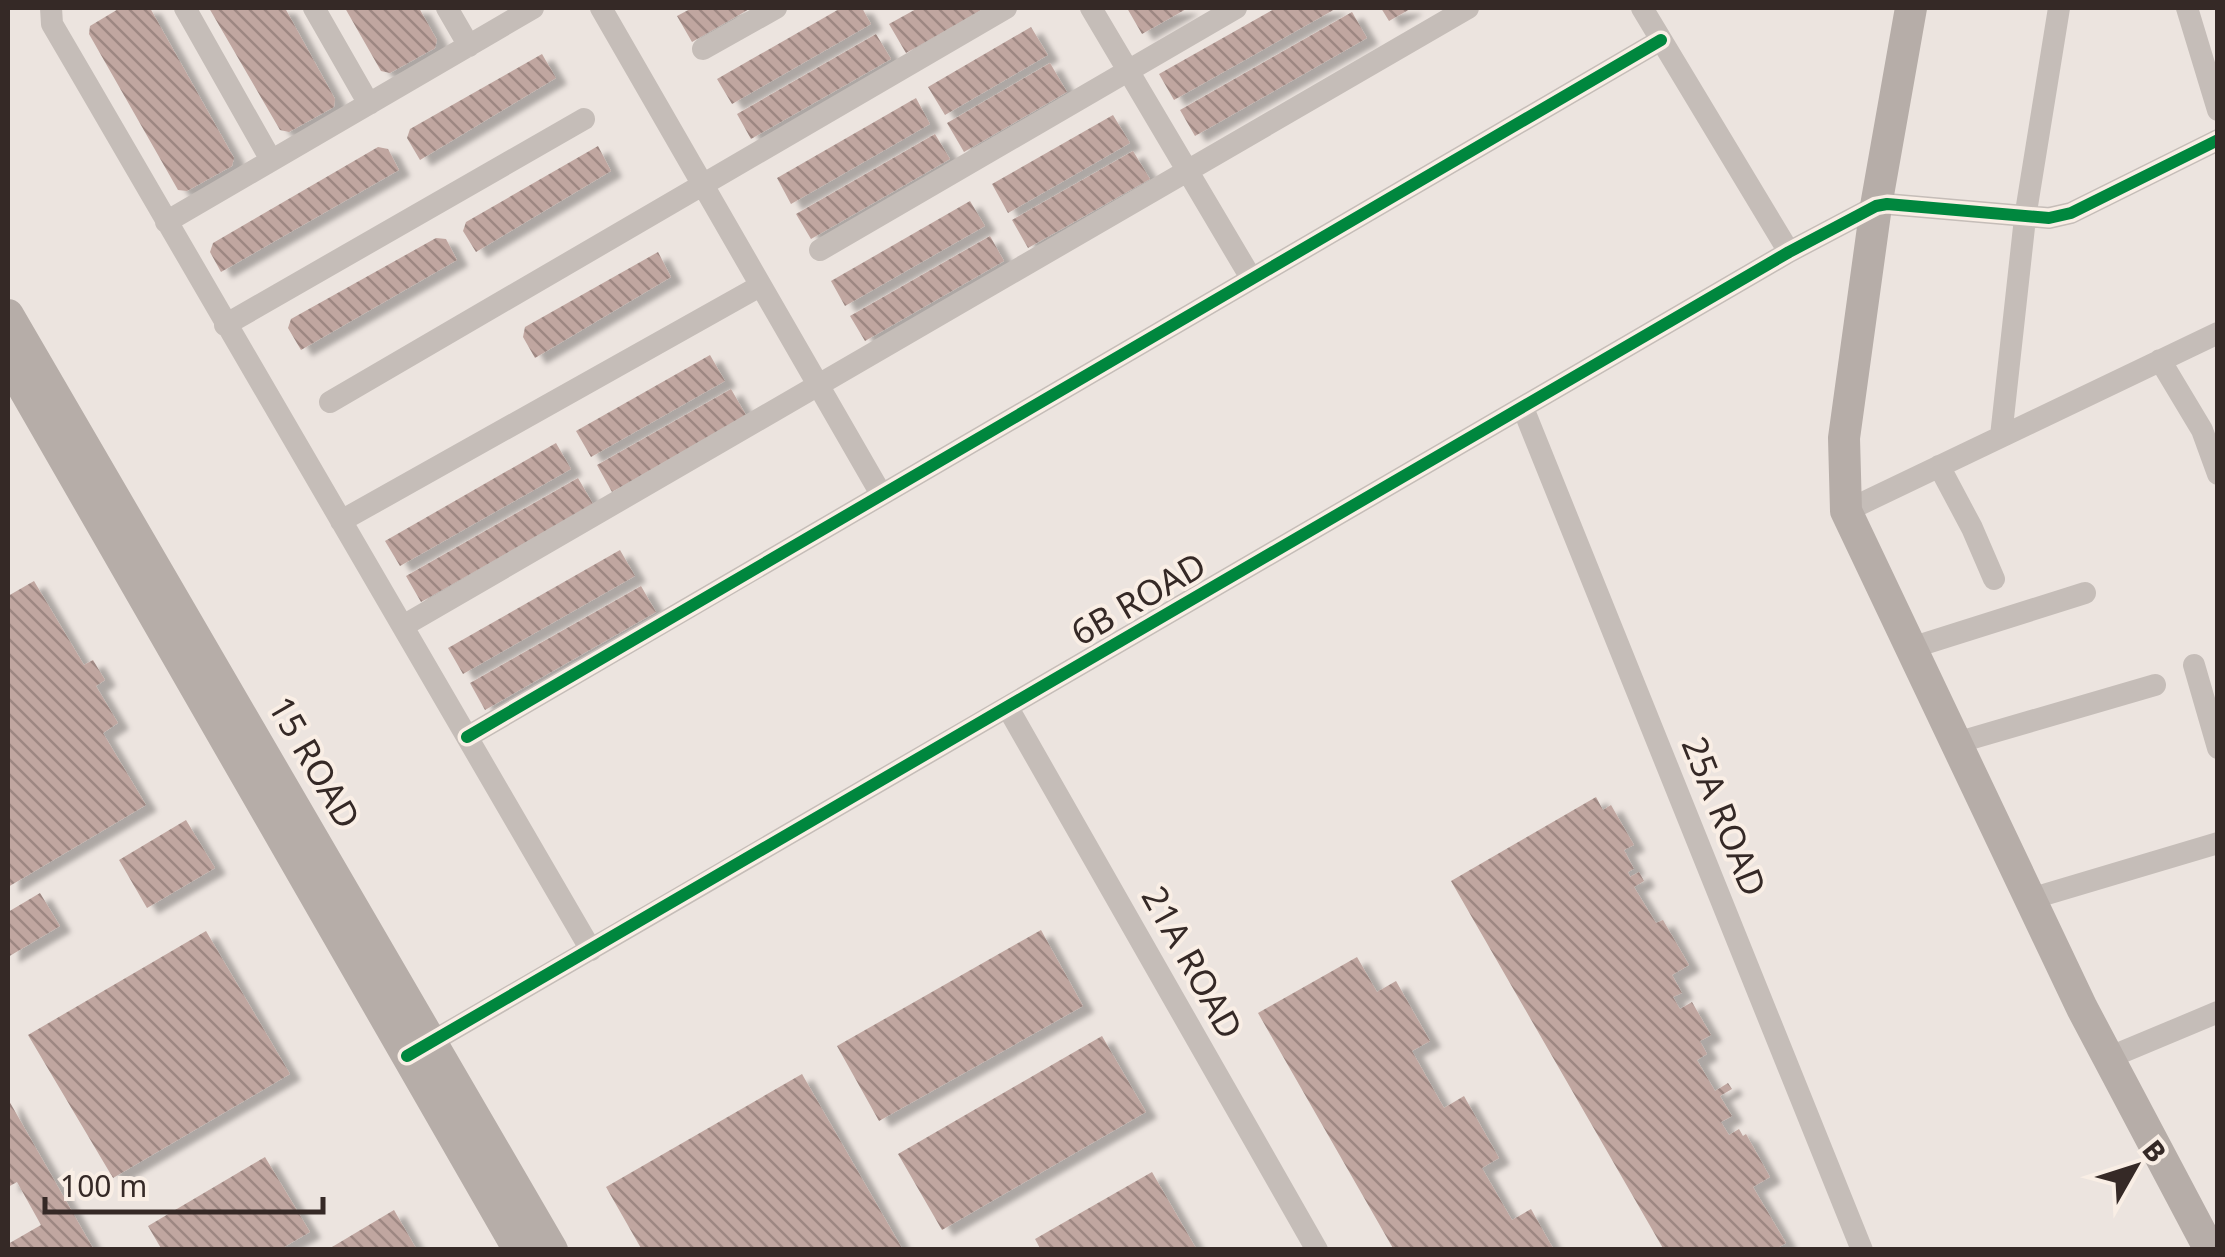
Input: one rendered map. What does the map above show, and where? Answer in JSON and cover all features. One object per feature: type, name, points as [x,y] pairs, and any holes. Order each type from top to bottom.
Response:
[{"type":"street","points":[[51,8],[52,24],[591,950]]},
{"type":"street","points":[[185,8],[271,160]]},
{"type":"street","points":[[314,8],[370,104]]},
{"type":"street","points":[[447,8],[469,46]]},
{"type":"street","points":[[166,222],[532,8]]},
{"type":"street","points":[[601,8],[881,494]]},
{"type":"street","points":[[704,49],[776,8]]},
{"type":"street","points":[[330,402],[1006,8]]},
{"type":"street","points":[[1090,8],[1252,278]]},
{"type":"street","points":[[820,250],[1236,8]]},
{"type":"street","points":[[403,626],[1468,8]]},
{"type":"street","points":[[1642,8],[1789,252]]},
{"type":"street","points":[[1911,8],[1876,206],[1844,438],[1846,510],[2108,1058],[2210,1250]]},
{"type":"street","points":[[2001,436],[2026,218],[2059,8]]},
{"type":"street","points":[[2188,8],[2218,110]]},
{"type":"street","points":[[467,736],[1661,40]]},
{"type":"street","points":[[225,325],[584,119]]},
{"type":"street","points":[[1876,206],[1904,204],[2049,218],[2071,213],[2218,140]]},
{"type":"street","name":"6B ROAD","points":[[419,1049],[1789,252],[1876,206]]},
{"type":"street","points":[[342,521],[760,286]]},
{"type":"street","name":"15 ROAD","points":[[8,315],[40,395],[419,1049],[552,1250]]},
{"type":"street","points":[[1846,510],[2218,333]]},
{"type":"street","points":[[2160,360],[2202,430],[2218,474]]},
{"type":"street","name":"15 ROAD","points":[[8,361],[40,395]]},
{"type":"street","name":"25A ROAD","points":[[1523,408],[1862,1250]]},
{"type":"street","points":[[1939,466],[1994,579]]},
{"type":"street","points":[[1911,648],[2085,594]]},
{"type":"street","points":[[2194,665],[2216,734]]},
{"type":"street","points":[[1956,743],[2155,686]]},
{"type":"street","name":"21A ROAD","points":[[1008,708],[1317,1250]]},
{"type":"street","points":[[2030,899],[2218,843]]},
{"type":"street","points":[[2108,1058],[2218,1012]]},
{"type":"street","name":"15 ROAD","points":[[419,1049],[519,1250]]},
{"type":"building","points":[[120,8],[150,8],[234,158],[232,166],[187,191],[178,190],[89,34],[90,26]]},
{"type":"building","points":[[209,8],[285,8],[335,99],[334,107],[289,132],[280,130]]},
{"type":"building","points":[[345,8],[419,8],[437,40],[435,48],[390,73],[381,71]]},
{"type":"building","points":[[692,8],[751,8],[692,42],[677,16]]},
{"type":"building","points":[[841,8],[862,8],[871,24],[732,104],[717,79]]},
{"type":"building","points":[[918,8],[985,8],[906,53],[889,24]]},
{"type":"building","points":[[1127,8],[1188,8],[1142,34]]},
{"type":"building","points":[[1276,8],[1337,8],[1174,100],[1159,74]]},
{"type":"building","points":[[1381,8],[1412,8],[1389,21]]},
{"type":"building","points":[[1352,12],[1367,38],[1195,136],[1180,110]]},
{"type":"building","points":[[1031,27],[1048,55],[945,115],[928,87]]},
{"type":"building","points":[[876,34],[891,59],[751,139],[737,114]]},
{"type":"building","points":[[542,54],[556,78],[420,160],[407,138],[410,129]]},
{"type":"building","points":[[1050,63],[1067,92],[964,152],[947,123]]},
{"type":"building","points":[[916,98],[930,124],[791,204],[777,178]]},
{"type":"building","points":[[1113,115],[1130,143],[1008,213],[992,184]]},
{"type":"building","points":[[935,134],[950,159],[811,239],[796,214]]},
{"type":"building","points":[[598,146],[611,171],[476,252],[463,231],[466,222]]},
{"type":"building","points":[[378,147],[388,149],[399,170],[221,272],[210,252],[213,243]]},
{"type":"building","points":[[1133,151],[1150,179],[1028,248],[1012,220]]},
{"type":"building","points":[[970,201],[985,226],[845,306],[831,281]]},
{"type":"building","points":[[990,236],[1004,261],[865,341],[850,316]]},
{"type":"building","points":[[436,238],[446,239],[457,260],[301,350],[288,328],[291,319]]},
{"type":"building","points":[[658,252],[671,277],[535,358],[523,337],[525,327]]},
{"type":"building","points":[[710,355],[725,381],[591,457],[576,431]]},
{"type":"building","points":[[731,389],[746,415],[612,492],[597,465]]},
{"type":"building","points":[[556,443],[571,469],[400,566],[385,541]]},
{"type":"building","points":[[578,478],[593,504],[421,602],[406,576]]},
{"type":"building","points":[[620,550],[635,576],[463,674],[448,648]]},
{"type":"building","points":[[34,581],[84,665],[93,660],[105,680],[96,686],[118,723],[103,733],[146,805],[8,887],[8,596]]},
{"type":"building","points":[[641,586],[656,612],[485,710],[470,683]]},
{"type":"building","points":[[1596,797],[1603,810],[1611,805],[1634,845],[1624,850],[1634,869],[1628,872],[1630,877],[1639,872],[1644,881],[1634,887],[1656,923],[1663,920],[1689,965],[1672,975],[1682,993],[1673,997],[1680,1009],[1692,1002],[1711,1035],[1700,1041],[1707,1054],[1697,1060],[1715,1091],[1728,1083],[1732,1089],[1720,1096],[1732,1116],[1721,1122],[1729,1135],[1739,1129],[1743,1136],[1746,1134],[1770,1177],[1753,1187],[1786,1243],[1774,1250],[1664,1250],[1451,881]]},
{"type":"building","points":[[186,820],[215,868],[147,908],[119,860]]},
{"type":"building","points":[[40,893],[60,926],[8,957],[8,912]]},
{"type":"building","points":[[1041,930],[1083,1006],[879,1121],[837,1046]]},
{"type":"building","points":[[206,931],[290,1074],[113,1178],[28,1035]]},
{"type":"building","points":[[1357,957],[1377,992],[1396,981],[1430,1041],[1412,1051],[1444,1108],[1464,1096],[1499,1158],[1482,1168],[1512,1220],[1531,1209],[1554,1250],[1394,1250],[1258,1013]]},
{"type":"building","points":[[1102,1036],[1146,1112],[942,1230],[898,1154]]},
{"type":"building","points":[[802,1074],[903,1250],[642,1250],[606,1187]]},
{"type":"building","points":[[8,1099],[94,1250],[8,1250],[8,1244],[41,1225],[17,1182],[8,1187]]},
{"type":"building","points":[[265,1157],[310,1232],[279,1250],[162,1250],[148,1226]]},
{"type":"building","points":[[1152,1172],[1197,1250],[1041,1250],[1035,1239]]},
{"type":"building","points":[[394,1210],[417,1250],[327,1250]]},
{"type":"cycle path","points":[[467,737],[1661,40]]},
{"type":"cycle path","points":[[407,1056],[1789,252],[1876,206],[2049,218],[2071,213],[2218,140]]}]
